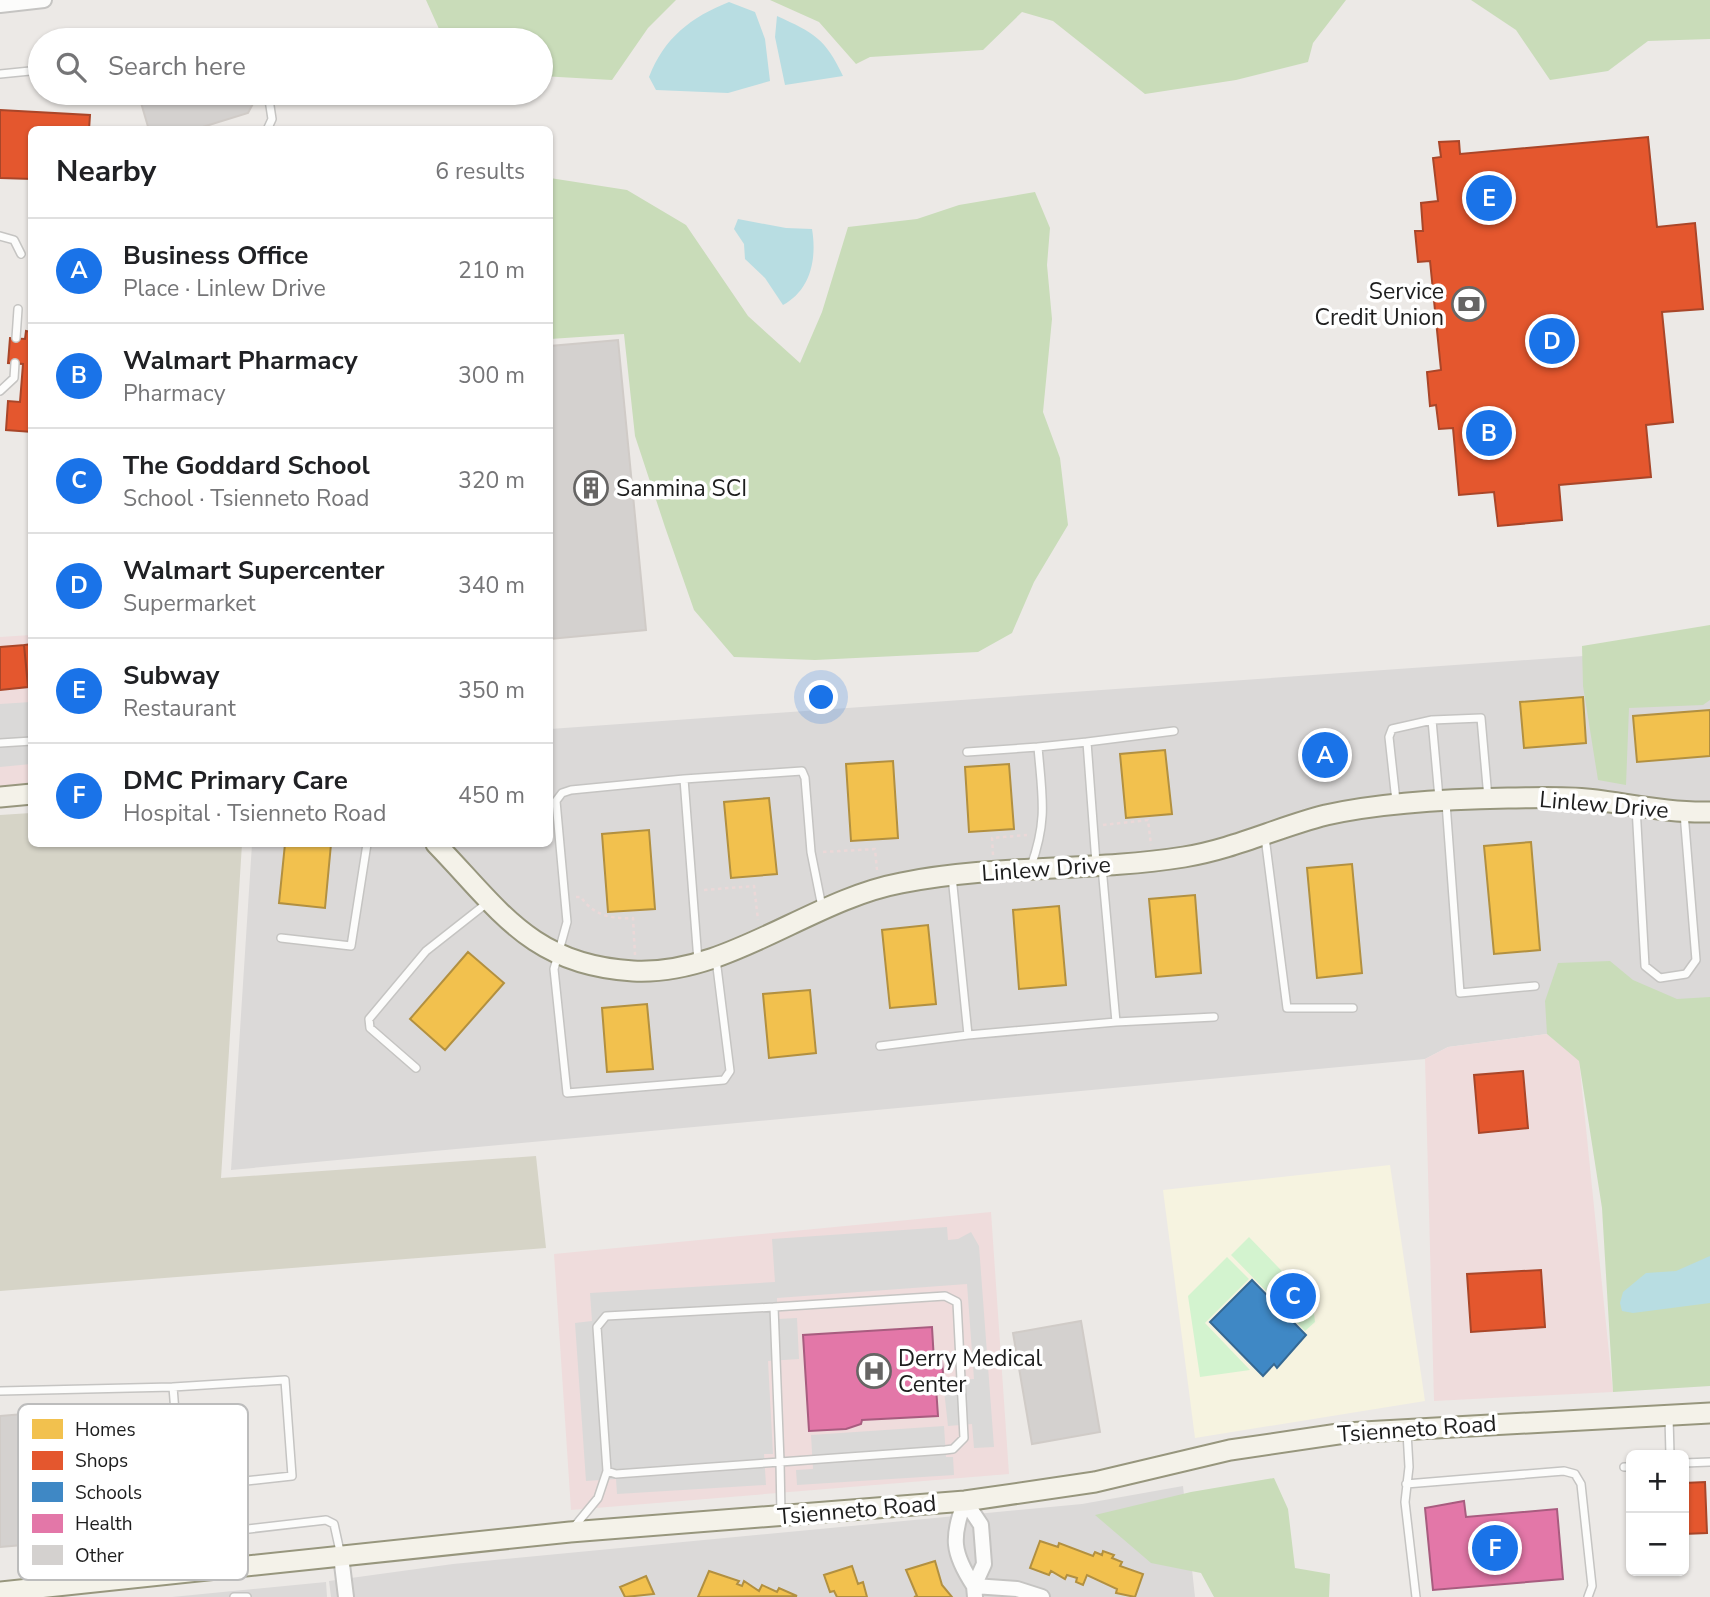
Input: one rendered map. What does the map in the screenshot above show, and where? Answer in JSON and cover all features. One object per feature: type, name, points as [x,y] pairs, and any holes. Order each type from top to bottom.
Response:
[{"type":"street","points":[[0,5],[44,0]]},
{"type":"street","points":[[0,797],[28,794]]},
{"type":"street","name":"Linlew Drive","points":[[439,847],[488,902],[519,931],[556,953],[592,965],[636,971],[707,960],[822,907],[878,888],[952,876],[1188,857],[1265,836],[1326,815],[1443,802],[1573,798],[1684,813],[1710,812]]},
{"type":"street","name":"Tsienneto Road","points":[[248,1566],[570,1532],[965,1501],[1095,1482],[1241,1448],[1407,1427],[1710,1413]]},
{"type":"street","points":[[965,1501],[954,1529],[956,1548],[974,1592]]},
{"type":"street","points":[[965,1501],[981,1525],[984,1564],[974,1592]]},
{"type":"street","points":[[341,1556],[346,1597]]},
{"type":"street","name":"Tsienneto Road","points":[[0,1592],[125,1580]]},
{"type":"street","points":[[974,1592],[1017,1589],[1042,1597]]},
{"type":"lane","points":[[0,74],[28,71]]},
{"type":"lane","points":[[269,126],[272,120],[270,105]]},
{"type":"lane","points":[[0,236],[14,240],[21,254]]},
{"type":"lane","points":[[16,338],[18,309]]},
{"type":"lane","points":[[0,391],[15,378],[15,363]]},
{"type":"lane","points":[[1396,806],[1389,737],[1392,729],[1432,720],[1481,718],[1488,799]]},
{"type":"lane","points":[[1432,720],[1443,802],[1460,993],[1535,986]]},
{"type":"lane","points":[[967,752],[1038,747],[1174,731]]},
{"type":"lane","points":[[0,743],[28,741]]},
{"type":"lane","points":[[1087,742],[1093,826],[1116,1022]]},
{"type":"lane","points":[[1030,870],[1042,834],[1038,747]]},
{"type":"lane","points":[[684,779],[691,892],[730,1071],[724,1080],[566,1093],[555,987],[556,953],[566,922],[556,801],[562,793],[684,779],[802,771],[805,778],[811,852],[822,907]]},
{"type":"lane","points":[[1636,806],[1645,967],[1660,978],[1686,974],[1696,960],[1684,813]]},
{"type":"lane","points":[[1265,836],[1287,1008],[1353,1008]]},
{"type":"lane","points":[[281,938],[351,946],[367,847]]},
{"type":"lane","points":[[952,876],[968,1035]]},
{"type":"lane","points":[[415,1068],[370,1028],[369,1019],[426,951],[488,902]]},
{"type":"lane","points":[[880,1046],[1116,1022],[1214,1017]]},
{"type":"lane","points":[[570,1532],[598,1498],[607,1471],[597,1327],[606,1316],[946,1296],[957,1302],[964,1438],[953,1448],[617,1474],[607,1471]]},
{"type":"lane","points":[[774,1307],[781,1516]]},
{"type":"lane","points":[[0,1391],[173,1387],[285,1380],[292,1476],[248,1481]]},
{"type":"lane","points":[[173,1387],[174,1404]]},
{"type":"lane","points":[[1669,1416],[1670,1450]]},
{"type":"lane","points":[[1407,1427],[1405,1502],[1416,1597]]},
{"type":"lane","points":[[1689,1463],[1710,1462]]},
{"type":"lane","points":[[1406,1484],[1564,1471],[1575,1474],[1581,1484],[1583,1497],[1592,1586],[1588,1597]]},
{"type":"lane","points":[[248,1529],[327,1520],[334,1524],[341,1556]]},
{"type":"lane","points":[[90,1584],[91,1580]]},
{"type":"lane","points":[[234,1597],[247,1597]]},
{"type":"path","points":[[1093,826],[1148,820],[1152,850]]},
{"type":"path","points":[[993,862],[992,838],[1042,834]]},
{"type":"path","points":[[811,852],[875,849],[878,877]]},
{"type":"path","points":[[691,892],[754,886],[758,926]]},
{"type":"path","points":[[564,898],[581,897],[594,911],[605,916],[633,918],[635,958]]},
{"type":"shaded area","points":[[28,635],[28,790],[0,792],[0,637]]},
{"type":"shaded area","points":[[1710,647],[1710,1026],[1547,1034],[1448,1047],[1425,1059],[231,1170],[252,847],[553,847],[553,729]]},
{"type":"shaded area","points":[[28,702],[28,764],[0,767],[0,704]]},
{"type":"shaded area","points":[[28,813],[28,847],[242,847],[221,1178],[536,1156],[546,1248],[0,1291],[0,815]]},
{"type":"shaded area","points":[[1547,1034],[1579,1060],[1613,1392],[1434,1401],[1425,1059],[1448,1047]]},
{"type":"shaded area","points":[[1390,1165],[1425,1401],[1195,1438],[1163,1190]]},
{"type":"shaded area","points":[[991,1212],[1009,1474],[571,1510],[554,1254]]},
{"type":"shaded area","points":[[947,1227],[948,1240],[958,1239],[971,1232],[979,1246],[994,1447],[974,1448],[972,1424],[948,1426],[943,1381],[974,1379],[967,1284],[777,1298],[777,1319],[797,1318],[799,1359],[768,1361],[773,1454],[764,1454],[766,1485],[617,1494],[616,1479],[586,1481],[575,1323],[592,1321],[590,1293],[775,1282],[772,1239]]},
{"type":"shaded area","points":[[944,1426],[946,1457],[953,1457],[954,1475],[797,1485],[796,1470],[813,1469],[811,1435]]},
{"type":"shaded area","points":[[1183,1486],[1195,1597],[331,1597],[329,1581],[453,1564],[1082,1504]]},
{"type":"shaded area","points":[[326,1582],[327,1597],[172,1597]]},
{"type":"green space","points":[[426,0],[676,0],[648,28],[612,80],[553,77],[553,28],[439,28]]},
{"type":"green space","points":[[770,0],[1346,0],[1313,43],[1308,62],[1236,80],[1145,94],[1053,21],[1022,12],[983,50],[870,57],[856,64],[819,22]]},
{"type":"green space","points":[[1471,0],[1710,0],[1710,39],[1648,41],[1608,71],[1550,80],[1516,30]]},
{"type":"green space","points":[[553,178],[627,190],[686,225],[748,316],[800,363],[822,312],[848,227],[917,219],[959,205],[1035,192],[1050,228],[1047,265],[1052,319],[1043,412],[1060,458],[1068,525],[1034,582],[1012,633],[978,652],[815,660],[734,657],[694,610],[665,527],[635,436],[624,334],[553,339]]},
{"type":"green space","points":[[1710,625],[1710,700],[1703,705],[1629,708],[1626,785],[1598,780],[1583,686],[1582,646]]},
{"type":"green space","points":[[1610,961],[1633,980],[1677,999],[1710,997],[1710,1386],[1613,1392],[1602,1208],[1579,1061],[1547,1034],[1545,1001],[1558,963]]},
{"type":"green space","points":[[1249,1237],[1303,1293],[1305,1306],[1313,1305],[1315,1322],[1305,1331],[1231,1255]]},
{"type":"green space","points":[[1227,1257],[1249,1279],[1205,1323],[1250,1370],[1200,1377],[1188,1296]]},
{"type":"green space","points":[[1274,1478],[1288,1509],[1295,1568],[1330,1574],[1329,1597],[1214,1597],[1201,1573],[1151,1563],[1095,1515],[1191,1492]]},
{"type":"water","points":[[729,2],[755,12],[765,39],[770,81],[728,93],[656,90],[649,77],[662,51],[671,40],[691,22]]},
{"type":"water","points":[[777,16],[817,38],[830,53],[843,76],[785,85],[775,37]]},
{"type":"water","points":[[738,219],[786,228],[812,229],[814,251],[810,272],[800,291],[783,305],[765,278],[745,259],[744,244],[734,229]]},
{"type":"water","points":[[1710,1256],[1710,1303],[1633,1313],[1622,1311],[1620,1303],[1623,1292],[1646,1273],[1676,1271]]},
{"type":"building: Homes","points":[[1583,697],[1586,743],[1524,748],[1520,702]]},
{"type":"building: Homes","points":[[1710,710],[1710,756],[1637,762],[1633,716]]},
{"type":"building: Homes","points":[[1341,738],[1345,769],[1310,773],[1306,742]]},
{"type":"building: Homes","points":[[1165,750],[1172,814],[1126,818],[1120,754]]},
{"type":"building: Homes","points":[[893,761],[898,838],[851,841],[846,764]]},
{"type":"building: Homes","points":[[1009,764],[1014,829],[969,832],[965,767]]},
{"type":"building: Homes","points":[[769,798],[777,874],[731,878],[724,802]]},
{"type":"building: Homes","points":[[649,830],[655,909],[608,912],[602,834]]},
{"type":"building: Homes","points":[[1531,842],[1540,950],[1494,954],[1484,846]]},
{"type":"building: Homes","points":[[285,847],[331,847],[325,908],[279,903]]},
{"type":"building: Homes","points":[[1352,864],[1362,973],[1317,978],[1307,868]]},
{"type":"building: Homes","points":[[1195,895],[1201,973],[1156,977],[1149,899]]},
{"type":"building: Homes","points":[[1059,906],[1066,985],[1019,989],[1013,910]]},
{"type":"building: Homes","points":[[928,925],[936,1004],[890,1008],[882,930]]},
{"type":"building: Homes","points":[[468,952],[504,983],[445,1050],[410,1019]]},
{"type":"building: Homes","points":[[810,990],[816,1053],[769,1058],[763,994]]},
{"type":"building: Homes","points":[[647,1004],[653,1069],[607,1072],[602,1008]]},
{"type":"building: Homes","points":[[1040,1541],[1058,1547],[1059,1543],[1093,1556],[1095,1552],[1102,1555],[1103,1551],[1114,1555],[1112,1558],[1122,1562],[1120,1566],[1143,1574],[1135,1597],[1116,1593],[1117,1589],[1087,1575],[1083,1585],[1076,1582],[1077,1578],[1067,1575],[1065,1579],[1051,1571],[1049,1575],[1030,1568]]},
{"type":"building: Homes","points":[[935,1561],[942,1585],[952,1597],[914,1597],[917,1596],[906,1570]]},
{"type":"building: Homes","points":[[852,1566],[858,1584],[863,1582],[867,1597],[837,1597],[834,1591],[830,1592],[824,1575]]},
{"type":"building: Homes","points":[[709,1571],[739,1581],[737,1584],[742,1586],[744,1581],[759,1591],[762,1585],[777,1592],[779,1588],[797,1596],[698,1597]]},
{"type":"building: Homes","points":[[646,1576],[654,1594],[625,1597],[620,1587]]},
{"type":"building: Shops","points":[[0,110],[90,115],[89,126],[28,126],[28,179],[0,178]]},
{"type":"building: Shops","points":[[1648,137],[1657,227],[1695,223],[1703,309],[1662,312],[1673,422],[1646,425],[1651,477],[1559,485],[1562,520],[1498,526],[1494,492],[1459,495],[1453,428],[1439,429],[1436,405],[1430,406],[1427,372],[1441,370],[1430,261],[1418,262],[1415,231],[1423,231],[1421,203],[1438,201],[1433,158],[1441,157],[1439,142],[1459,141],[1460,154]]},
{"type":"building: Shops","points":[[28,331],[28,432],[6,430],[8,401],[20,402],[23,364],[8,363],[10,338],[25,339]]},
{"type":"building: Shops","points":[[28,644],[28,684],[24,645]]},
{"type":"building: Shops","points":[[24,645],[28,687],[0,690],[0,647]]},
{"type":"building: Shops","points":[[1523,1071],[1528,1128],[1479,1133],[1474,1075]]},
{"type":"building: Shops","points":[[1541,1270],[1545,1327],[1471,1332],[1467,1274]]},
{"type":"building: Shops","points":[[1705,1482],[1707,1533],[1689,1534],[1689,1483]]},
{"type":"building: Schools","points":[[1252,1280],[1306,1335],[1277,1368],[1274,1364],[1263,1376],[1210,1322]]},
{"type":"building: Health","name":"Derry Medical Center","points":[[932,1327],[934,1361],[942,1361],[944,1386],[936,1387],[938,1416],[862,1420],[861,1424],[846,1429],[809,1431],[803,1335]]},
{"type":"building: Health","points":[[1464,1501],[1466,1517],[1557,1509],[1563,1579],[1433,1590],[1425,1508]]},
{"type":"building: Other","points":[[142,105],[252,105],[248,113],[206,126],[148,126]]},
{"type":"building: Other","name":"Sanmina SCI","points":[[618,340],[646,630],[553,639],[553,346]]},
{"type":"building: Other","points":[[1081,1321],[1100,1432],[1032,1444],[1013,1333]]},
{"type":"building: Other","points":[[18,1414],[18,1545],[0,1547],[0,1416]]},
{"type":"place","name":"Subway","points":[[1489,198]]},
{"type":"place","name":"Service Credit Union","points":[[1469,304]]},
{"type":"place","name":"Walmart Supercenter","points":[[1552,341]]},
{"type":"place","name":"Walmart Pharmacy","points":[[1489,433]]},
{"type":"place","name":"Sanmina SCI","points":[[591,488]]},
{"type":"place","name":"Business Office","points":[[1325,755]]},
{"type":"place","name":"The Goddard School","points":[[1293,1296]]},
{"type":"place","name":"Derry Medical Center","points":[[874,1371]]},
{"type":"place","name":"DMC Primary Care","points":[[1495,1548]]}]
